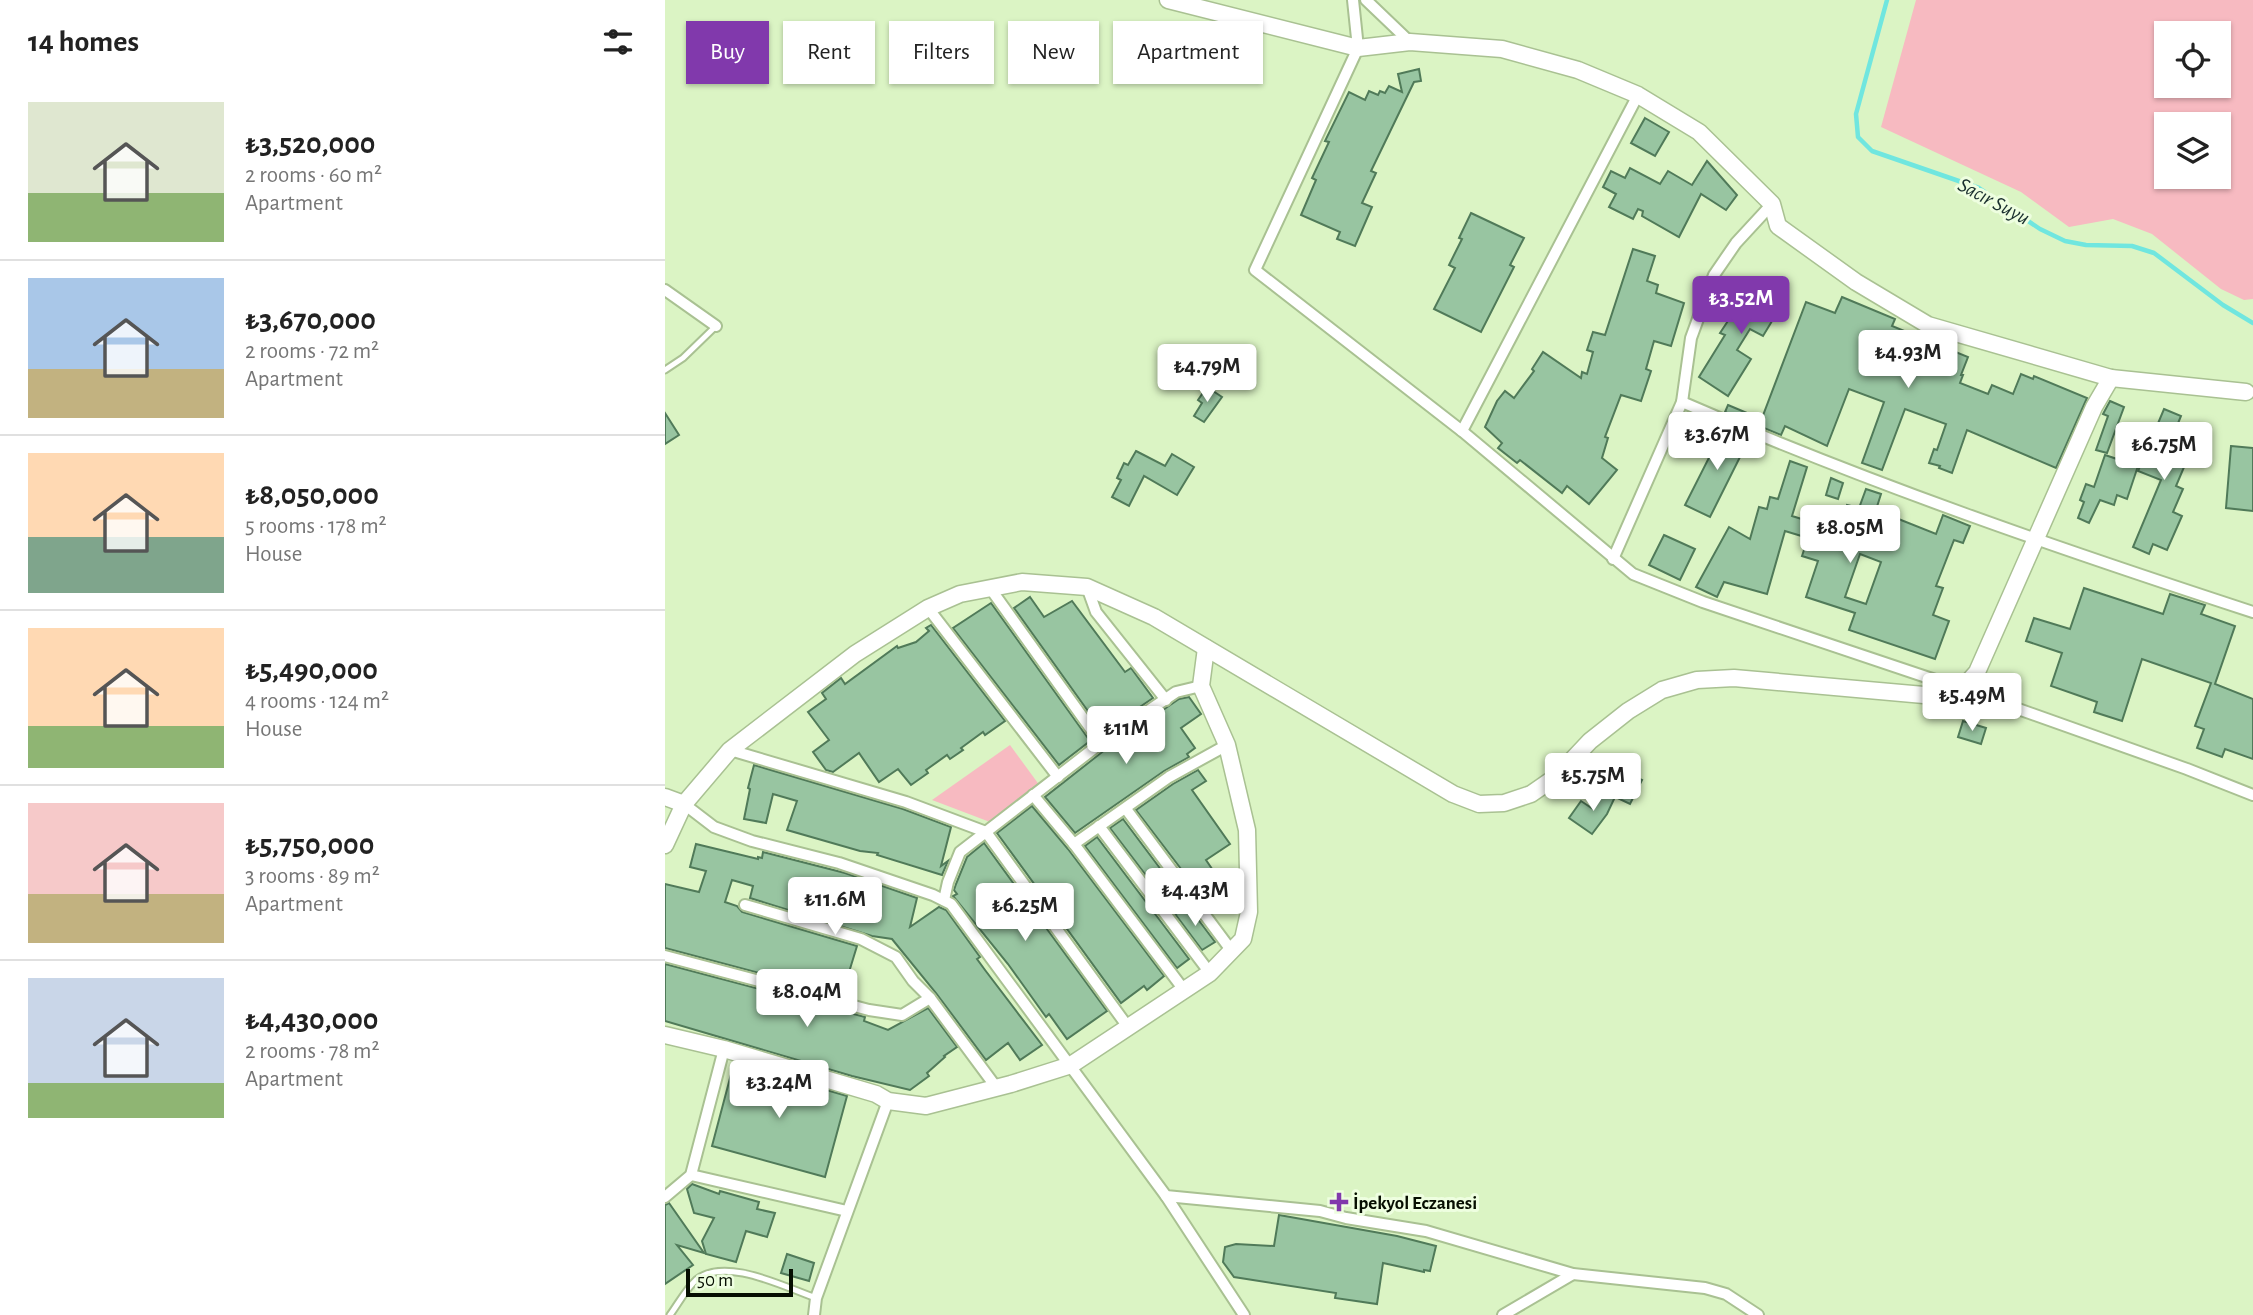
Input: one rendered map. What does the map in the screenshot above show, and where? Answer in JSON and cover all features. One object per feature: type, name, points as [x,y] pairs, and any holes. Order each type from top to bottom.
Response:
[{"type":"street","points":[[1168,0],[1358,48],[1409,42],[1501,49],[1578,70],[1638,94],[1699,132],[1772,204],[1778,226],[1856,282],[1928,326],[2111,378],[2251,392]]},
{"type":"street","points":[[1353,0],[1358,48],[1255,270],[1462,431],[1633,574],[1703,601],[1962,688],[2187,769],[2253,796]]},
{"type":"street","points":[[1366,0],[1409,42]]},
{"type":"street","points":[[1462,431],[1638,94]]},
{"type":"street","points":[[1613,559],[1682,402],[1691,338],[1714,275],[1736,243],[1772,204]]},
{"type":"street","points":[[665,290],[716,326]]},
{"type":"street","points":[[665,845],[684,804],[730,750],[856,654],[927,608],[960,594],[1022,582],[1087,587],[1116,598],[1154,617],[1453,794],[1479,803],[1504,803],[1531,794],[1557,776],[1590,741],[1627,711],[1662,690],[1697,680],[1734,678],[1935,696],[1962,688],[1977,672],[2094,407],[2111,378]]},
{"type":"street","points":[[1682,402],[1757,435],[2035,541],[2253,612]]},
{"type":"street","points":[[990,587],[1101,743]]},
{"type":"street","points":[[1087,587],[1096,612],[1166,700]]},
{"type":"street","points":[[927,608],[1058,777]]},
{"type":"street","points":[[665,1035],[724,1049],[876,1094],[888,1101],[926,1106],[1071,1065],[1210,972],[1243,939],[1249,912],[1247,830],[1227,745],[1201,686],[1206,648]]},
{"type":"street","points":[[944,900],[947,882],[961,852],[1101,743],[1175,692],[1201,686]]},
{"type":"street","points":[[1074,844],[1169,777],[1227,745]]},
{"type":"street","points":[[730,750],[906,802],[986,832],[1128,1027]]},
{"type":"street","points":[[1033,795],[1074,844],[1184,990]]},
{"type":"street","points":[[665,797],[684,804],[714,827],[752,841],[839,863],[951,904],[1166,1196],[1244,1315]]},
{"type":"street","points":[[1126,809],[1231,950]]},
{"type":"street","points":[[1099,826],[1210,972]]},
{"type":"street","points":[[745,905],[861,939],[897,957],[996,1087]]},
{"type":"street","points":[[665,956],[869,1010],[902,1015],[930,998]]},
{"type":"street","points":[[665,1197],[691,1175],[724,1049]]},
{"type":"street","points":[[814,1315],[816,1298],[888,1101]]},
{"type":"street","points":[[691,1175],[847,1211]]},
{"type":"street","points":[[1166,1196],[1320,1211],[1426,1231],[1573,1274],[1705,1287],[1726,1294],[1758,1315]]},
{"type":"street","points":[[1503,1315],[1573,1274]]},
{"type":"lane","points":[[665,370],[683,358],[716,326]]},
{"type":"lane","points":[[670,1315],[698,1278],[721,1269],[736,1270],[816,1298]]},
{"type":"shaded area","points":[[1916,0],[2253,0],[2253,299],[2244,300],[2221,289],[2152,234],[2113,219],[2069,227],[2021,192],[1881,127]]},
{"type":"shaded area","points":[[1010,745],[1040,786],[990,822],[932,800]]},
{"type":"building","points":[[1419,69],[1421,81],[1414,82],[1371,171],[1376,173],[1362,203],[1372,207],[1355,246],[1337,239],[1340,232],[1301,215],[1316,180],[1312,178],[1329,142],[1325,141],[1349,92],[1365,100],[1369,91],[1378,95],[1380,91],[1385,93],[1389,86],[1402,92],[1398,74]]},
{"type":"building","points":[[1645,118],[1669,132],[1655,156],[1631,143]]},
{"type":"building","points":[[1707,161],[1737,195],[1726,210],[1701,194],[1679,237],[1642,216],[1643,211],[1638,209],[1633,219],[1609,207],[1616,194],[1603,187],[1611,171],[1625,178],[1630,168],[1660,184],[1668,171],[1692,185]]},
{"type":"building","points":[[1471,213],[1524,238],[1510,265],[1514,267],[1481,332],[1434,309],[1455,268],[1449,265]]},
{"type":"building","points":[[1633,249],[1655,256],[1647,281],[1658,285],[1656,293],[1684,303],[1671,346],[1654,341],[1646,369],[1651,371],[1641,401],[1621,395],[1605,437],[1608,438],[1602,458],[1617,470],[1589,504],[1567,486],[1562,493],[1520,460],[1517,463],[1498,448],[1502,443],[1485,427],[1497,401],[1505,391],[1514,398],[1534,371],[1532,369],[1543,352],[1581,378],[1582,372],[1587,374],[1593,352],[1587,350],[1593,332],[1605,335]]},
{"type":"building","points":[[1755,280],[1786,298],[1763,336],[1750,329],[1737,350],[1751,359],[1728,396],[1699,377],[1725,335],[1720,333]]},
{"type":"building","points":[[1842,297],[1895,319],[1892,326],[1968,357],[1960,383],[1988,394],[1992,385],[2013,394],[2021,374],[2033,379],[2034,376],[2087,398],[2056,468],[1967,430],[1952,473],[1939,468],[1940,466],[1929,463],[1934,449],[1937,450],[1946,424],[1905,409],[1882,470],[1862,463],[1884,402],[1849,389],[1827,446],[1785,426],[1781,435],[1759,426],[1806,302],[1835,313]]},
{"type":"building","points":[[1207,387],[1222,397],[1204,422],[1194,416],[1202,403],[1198,400]]},
{"type":"building","points":[[2110,401],[2124,407],[2107,453],[2096,450],[2108,416],[2103,414]]},
{"type":"building","points":[[1728,405],[1759,418],[1756,425],[1725,412]]},
{"type":"building","points":[[2164,409],[2181,416],[2174,433],[2195,441],[2176,486],[2183,489],[2173,512],[2182,516],[2167,550],[2153,544],[2149,554],[2133,547],[2161,480],[2138,471]]},
{"type":"building","points":[[665,413],[679,435],[665,444]]},
{"type":"building","points":[[1724,428],[1749,439],[1710,517],[1685,505]]},
{"type":"building","points":[[2231,446],[2253,448],[2253,511],[2226,508]]},
{"type":"building","points":[[1136,451],[1165,466],[1172,454],[1194,467],[1177,495],[1144,476],[1129,506],[1112,497],[1121,480],[1117,478],[1124,463],[1128,465]]},
{"type":"building","points":[[2105,455],[2138,466],[2127,499],[2117,495],[2114,505],[2100,500],[2089,523],[2078,518],[2084,502],[2080,500],[2086,484],[2094,487]]},
{"type":"building","points":[[1790,461],[1807,467],[1792,516],[1818,524],[1819,519],[1841,526],[1847,505],[1859,508],[1866,489],[1881,494],[1875,513],[1896,518],[1936,534],[1943,515],[1970,526],[1963,543],[1954,540],[1936,586],[1943,588],[1933,615],[1949,621],[1935,659],[1849,630],[1855,613],[1806,597],[1818,561],[1802,556],[1808,538],[1785,531],[1767,594],[1724,582],[1717,597],[1696,587],[1729,527],[1750,539],[1759,507],[1767,509],[1770,497],[1778,499]],"holes":[[[1860,554],[1881,562],[1866,604],[1845,597]]]},
{"type":"building","points":[[1831,478],[1843,483],[1838,499],[1826,495]]},
{"type":"building","points":[[1664,535],[1695,549],[1680,580],[1649,565]]},
{"type":"building","points":[[2084,588],[2163,614],[2170,594],[2205,605],[2201,614],[2235,626],[2215,684],[2253,699],[2253,759],[2225,749],[2222,757],[2197,748],[2204,729],[2195,726],[2211,683],[2142,659],[2122,721],[2094,712],[2097,702],[2051,686],[2062,653],[2026,641],[2034,618],[2070,629]]},
{"type":"building","points":[[1030,597],[1044,617],[1072,601],[1125,672],[1131,668],[1153,698],[1103,732],[1014,608]]},
{"type":"building","points":[[991,603],[1090,741],[1059,765],[953,628]]},
{"type":"building","points":[[931,625],[1005,721],[985,735],[983,732],[950,759],[947,755],[911,785],[898,769],[879,782],[859,753],[833,772],[826,770],[813,752],[829,740],[808,712],[826,699],[822,693],[841,678],[845,684],[897,646],[898,648],[916,642],[929,631],[926,628]]},
{"type":"building","points":[[1189,697],[1201,714],[1181,728],[1195,748],[1187,754],[1189,757],[1164,771],[1075,833],[1045,797],[1106,749],[1179,699]]},
{"type":"building","points":[[1963,721],[1986,728],[1981,744],[1958,737]]},
{"type":"building","points":[[754,765],[903,809],[951,827],[941,866],[948,861],[942,875],[877,855],[878,853],[860,851],[787,830],[797,801],[773,794],[766,823],[744,819]]},
{"type":"building","points":[[1198,770],[1206,781],[1192,790],[1230,844],[1206,860],[1221,882],[1201,895],[1136,810]]},
{"type":"building","points":[[1620,770],[1642,780],[1630,804],[1609,794]]},
{"type":"building","points":[[1602,791],[1615,797],[1607,814],[1592,834],[1569,818],[1581,801],[1593,809]]},
{"type":"building","points":[[1032,806],[1164,976],[1147,990],[1144,986],[1121,1003],[997,833]]},
{"type":"building","points":[[1123,819],[1174,887],[1161,895],[1110,828]]},
{"type":"building","points":[[1097,837],[1189,959],[1177,968],[1085,846]]},
{"type":"building","points":[[984,843],[1107,1011],[1067,1039],[1049,1014],[1046,1017],[1008,964],[953,896],[957,894],[954,890],[967,857]]},
{"type":"building","points":[[696,844],[758,859],[762,858],[763,852],[845,873],[917,898],[910,927],[939,907],[946,910],[980,957],[977,959],[1042,1045],[1020,1060],[1008,1043],[986,1060],[892,939],[872,936],[750,898],[753,886],[732,880],[725,902],[737,906],[742,912],[857,946],[842,995],[665,948],[665,884],[699,892],[706,871],[690,867]]},
{"type":"building","points":[[1164,899],[1176,914],[1188,906],[1215,942],[1202,950]]},
{"type":"building","points":[[665,964],[865,1017],[864,1021],[888,1030],[928,1008],[957,1047],[927,1073],[929,1076],[910,1090],[852,1076],[665,1021]]},
{"type":"building","points":[[734,1063],[847,1096],[825,1177],[712,1146]]},
{"type":"building","points":[[692,1184],[719,1194],[720,1191],[759,1202],[757,1209],[775,1213],[767,1237],[746,1231],[736,1262],[706,1254],[702,1241],[714,1218],[694,1213],[687,1189]]},
{"type":"building","points":[[669,1203],[704,1253],[677,1245],[693,1265],[665,1284],[665,1205]]},
{"type":"building","points":[[1279,1215],[1397,1236],[1436,1246],[1430,1271],[1383,1263],[1377,1304],[1335,1298],[1336,1293],[1234,1277],[1223,1262],[1225,1247],[1236,1244],[1274,1246]]},
{"type":"building","points":[[787,1254],[814,1263],[809,1281],[781,1273]]},
{"type":"waterway","name":"Sacır Suyu","points":[[1887,0],[1856,114],[1858,137],[1872,151],[1979,188],[2040,229],[2065,241],[2086,245],[2132,246],[2154,253],[2223,305],[2253,323]]},
{"type":"place","name":"İpekyol Eczanesi","points":[[1339,1202]]}]
